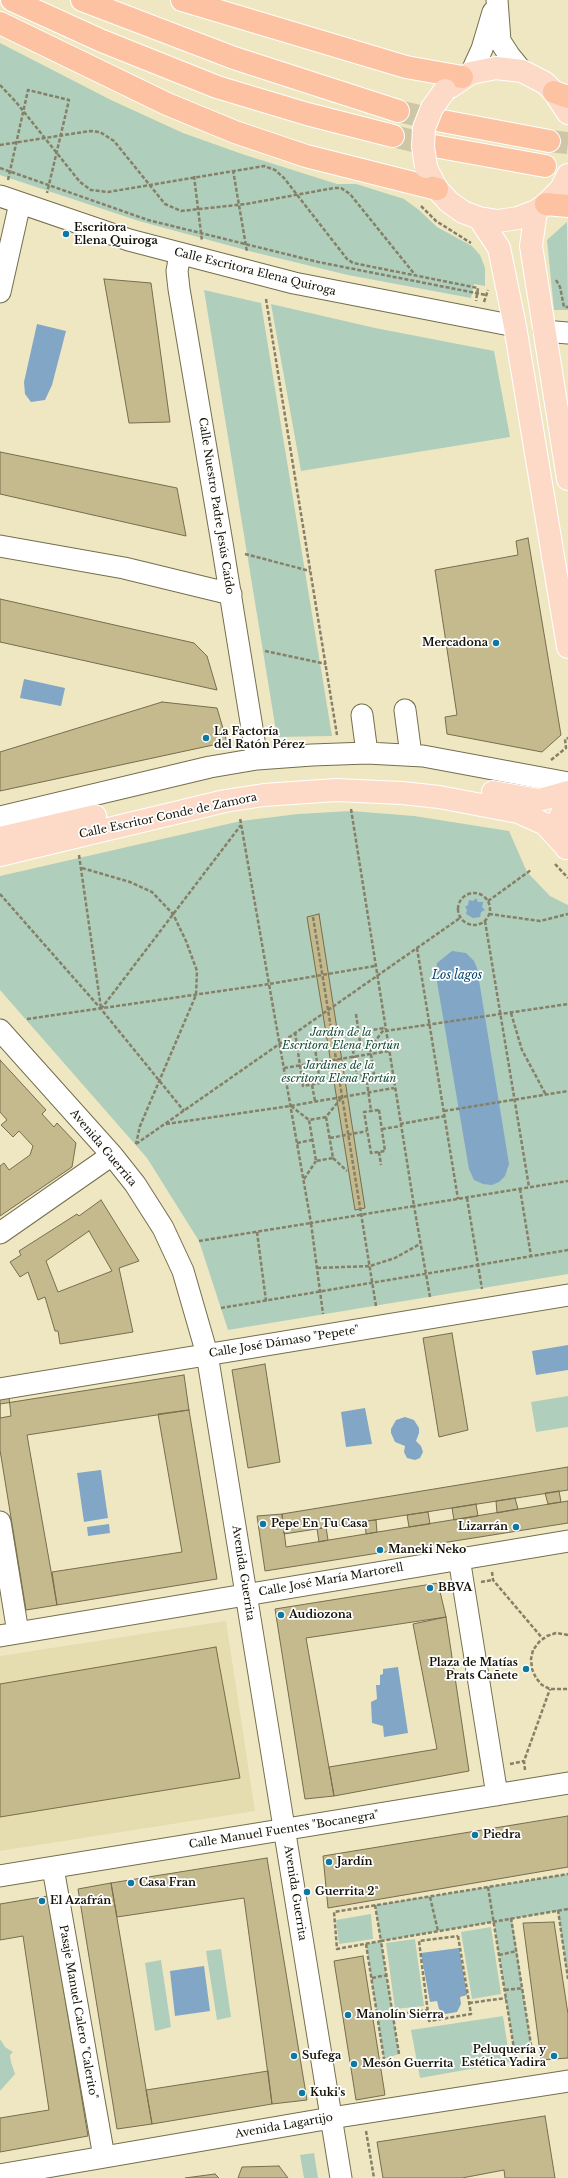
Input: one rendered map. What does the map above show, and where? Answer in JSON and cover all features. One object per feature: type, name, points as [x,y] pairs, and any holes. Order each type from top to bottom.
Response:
[{"type":"highway","points":[[12,0],[102,41],[217,87],[307,114],[393,136]]},
{"type":"highway","points":[[82,0],[234,58],[398,111]]},
{"type":"highway","points":[[182,0],[406,67],[467,75]]},
{"type":"highway","points":[[0,23],[167,104],[235,132],[306,156],[437,189]]},
{"type":"highway","points":[[437,120],[550,141]]},
{"type":"highway","points":[[434,146],[545,166]]},
{"type":"main road","points":[[556,197],[518,218],[498,221],[479,218],[463,212],[449,202],[437,189],[426,167],[423,147],[424,128],[432,108],[445,90],[467,75],[496,68],[522,71],[545,83],[561,94],[568,113]]},
{"type":"main road","points":[[556,197],[531,246],[568,479]]},
{"type":"main road","points":[[479,218],[499,248],[515,326],[568,647]]},
{"type":"main road","name":"Calle Escritor Conde de Zamora","points":[[0,838],[183,795],[241,784],[336,775],[407,778],[539,800],[568,792]]},
{"type":"main road","name":"Calle Escritor Conde de Zamora","points":[[0,855],[225,801],[264,795],[336,790],[424,795],[518,812],[535,818],[545,824],[562,852]]},
{"type":"main road","points":[[562,852],[560,818],[568,797]]},
{"type":"street","points":[[467,75],[490,27],[496,0]]},
{"type":"street","points":[[496,0],[500,41],[508,55],[522,71]]},
{"type":"street","name":"Calle Escritora Elena Quiroga","points":[[4,188],[20,203],[129,240],[180,254],[302,285],[515,326]]},
{"type":"street","points":[[0,292],[20,203]]},
{"type":"street","name":"Calle Nuestro Padre Jesús Caído","points":[[180,254],[177,271],[179,289],[256,760]]},
{"type":"street","points":[[544,331],[568,332]]},
{"type":"street","points":[[0,546],[124,568],[230,594]]},
{"type":"street","points":[[405,710],[411,755]]},
{"type":"street","points":[[362,715],[367,753]]},
{"type":"street","points":[[0,817],[210,767],[312,754],[367,753],[411,755],[476,764],[568,783]]},
{"type":"street","name":"Avenida Guerrita","points":[[0,1030],[135,1184],[163,1228],[183,1271],[208,1354],[341,2178]]},
{"type":"street","points":[[0,1233],[112,1156]]},
{"type":"street","name":"Calle José Dámaso \"Pepete\"","points":[[0,1389],[568,1295]]},
{"type":"street","points":[[0,1522],[9,1634]]},
{"type":"street","name":"Calle José María Martorell","points":[[9,1634],[568,1541]]},
{"type":"street","points":[[460,1558],[497,1795]]},
{"type":"street","name":"Calle Manuel Fuentes \"Bocanegra\"","points":[[0,1876],[568,1783]]},
{"type":"street","name":"Pasaje Manuel Calero \"Calerito\"","points":[[53,1868],[104,2157]]},
{"type":"street","name":"Avenida Lagartijo","points":[[0,2175],[331,2118],[568,2081]]},
{"type":"path","points":[[0,85],[57,151],[80,182],[91,190],[108,192],[194,176],[264,166],[275,170],[284,178],[347,259],[353,263],[478,288],[476,302]]},
{"type":"path","points":[[4,188],[10,172],[28,90],[69,100],[46,195]]},
{"type":"path","points":[[0,145],[90,131],[108,136],[165,204],[181,211],[239,205],[341,188],[350,194],[416,276]]},
{"type":"path","points":[[0,168],[148,220],[318,262],[486,295],[490,284]]},
{"type":"path","points":[[233,170],[247,254]]},
{"type":"path","points":[[194,176],[203,243]]},
{"type":"path","points":[[417,203],[436,221],[474,244]]},
{"type":"path","points":[[554,276],[560,287],[564,307],[568,307]]},
{"type":"path","points":[[266,299],[337,739]]},
{"type":"path","points":[[245,554],[310,571]]},
{"type":"path","points":[[265,651],[326,664]]},
{"type":"path","points":[[545,764],[566,748],[565,739],[568,738]]},
{"type":"path","points":[[351,808],[394,1088],[430,1297]]},
{"type":"path","points":[[240,817],[311,1222],[323,1314]]},
{"type":"path","points":[[101,1009],[242,825]]},
{"type":"path","points":[[562,852],[568,878]]},
{"type":"path","points":[[79,853],[101,1009]]},
{"type":"path","points":[[82,868],[130,882],[152,892],[173,914],[186,941],[196,971],[196,995],[140,1126],[136,1144],[460,918]]},
{"type":"path","points":[[488,901],[531,870]]},
{"type":"path","points":[[475,893],[485,897],[488,901],[489,914],[480,924],[469,925],[460,918],[458,908],[461,898],[465,895],[475,893]]},
{"type":"path","points":[[0,894],[101,1009],[184,1111]]},
{"type":"path","points":[[489,914],[540,921],[568,914]]},
{"type":"path","points":[[313,917],[376,1306]]},
{"type":"path","points":[[484,921],[529,1187]]},
{"type":"path","points":[[418,948],[458,1199]]},
{"type":"path","points":[[27,1020],[269,984],[375,966]]},
{"type":"path","points":[[385,1031],[444,1024],[568,1004]]},
{"type":"path","points":[[511,1013],[522,1050],[546,1095]]},
{"type":"path","points":[[356,1014],[361,1049]]},
{"type":"path","points":[[332,1036],[385,1028]]},
{"type":"path","points":[[353,1050],[357,1076],[374,1074],[370,1048],[385,1028]]},
{"type":"path","points":[[296,1032],[297,1045],[303,1086],[320,1084],[315,1048],[312,1048],[311,1043],[297,1045]]},
{"type":"path","points":[[332,1036],[353,1050],[370,1048]]},
{"type":"path","points":[[284,1068],[389,1051]]},
{"type":"path","points":[[366,1075],[372,1111]]},
{"type":"path","points":[[312,1085],[315,1101]]},
{"type":"path","points":[[165,1124],[290,1106],[394,1088]]},
{"type":"path","points":[[444,1111],[568,1091]]},
{"type":"path","points":[[309,1120],[326,1117],[342,1097]]},
{"type":"path","points":[[290,1106],[309,1120],[316,1161],[303,1180]]},
{"type":"path","points":[[379,1110],[386,1151],[371,1153],[364,1112],[372,1111],[379,1110]]},
{"type":"path","points":[[382,1129],[444,1116]]},
{"type":"path","points":[[326,1117],[333,1158],[347,1171]]},
{"type":"path","points":[[330,1138],[367,1131]]},
{"type":"path","points":[[297,1143],[312,1140]]},
{"type":"path","points":[[379,1152],[381,1165]]},
{"type":"path","points":[[316,1161],[333,1158]]},
{"type":"path","points":[[199,1241],[568,1181],[568,1184]]},
{"type":"path","points":[[520,1189],[531,1256]]},
{"type":"path","points":[[468,1198],[482,1289]]},
{"type":"path","points":[[257,1232],[266,1301]]},
{"type":"path","points":[[317,1268],[370,1266],[395,1258],[420,1244]]},
{"type":"path","points":[[221,1308],[568,1250]]},
{"type":"path","points":[[492,1571],[493,1580],[543,1639]]},
{"type":"path","points":[[480,1582],[493,1580]]},
{"type":"path","points":[[568,1635],[556,1633],[543,1639],[533,1650],[531,1659],[532,1669],[536,1678],[550,1689],[568,1689]]},
{"type":"path","points":[[525,1770],[524,1761],[550,1689]]},
{"type":"path","points":[[509,1764],[524,1761]]},
{"type":"path","points":[[568,1874],[334,1912],[337,1949],[568,1909]]},
{"type":"path","points":[[488,1887],[516,2055]]},
{"type":"path","points":[[430,1896],[438,1931]]},
{"type":"path","points":[[376,1905],[399,2054]]},
{"type":"path","points":[[558,1910],[568,1980]]},
{"type":"path","points":[[511,1918],[532,2051]]},
{"type":"path","points":[[458,1936],[469,2003],[471,2014],[430,2021],[419,1941],[458,1936]]},
{"type":"path","points":[[563,1943],[568,1942]]},
{"type":"path","points":[[366,1944],[384,2059]]},
{"type":"path","points":[[499,1955],[517,1951]]},
{"type":"path","points":[[372,1978],[387,1975]]},
{"type":"path","points":[[505,1990],[523,1988]]},
{"type":"path","points":[[469,2003],[506,1998]]},
{"type":"path","points":[[378,2019],[393,2015],[428,2010]]},
{"type":"path","points":[[363,2113],[374,2178]]},
{"type":"shaded area","points":[[226,1621],[255,1811],[0,1851],[0,1656]]},
{"type":"green space","points":[[0,43],[111,100],[183,133],[242,154],[337,184],[356,184],[404,199],[419,210],[437,227],[472,246],[480,255],[485,268],[485,286],[474,284],[471,298],[348,275],[253,252],[139,221],[0,175]]},
{"type":"green space","points":[[567,222],[568,310],[554,310],[547,240]]},
{"type":"green space","points":[[204,290],[261,303],[332,736],[277,737]]},
{"type":"green space","points":[[271,304],[375,328],[494,351],[510,437],[301,471]]},
{"type":"green space","name":"Jardín de la Escritora Elena Fortún","points":[[351,811],[414,816],[509,831],[527,872],[550,896],[568,905],[568,1274],[228,1330],[199,1241],[147,1158],[0,990],[0,876],[241,821],[298,814]]},
{"type":"green space","points":[[568,1396],[568,1427],[536,1432],[531,1402]]},
{"type":"green space","points":[[568,1874],[568,1979],[558,1911],[512,1919],[532,2051],[515,2055],[494,1922],[381,1941],[375,1905]]},
{"type":"green space","points":[[371,1914],[373,1939],[339,1944],[336,1920]]},
{"type":"green space","points":[[491,1927],[501,1994],[472,1999],[461,1932]]},
{"type":"green space","points":[[415,1939],[424,2006],[395,2009],[386,1943]]},
{"type":"green space","points":[[381,1941],[399,2054],[384,2059],[366,1944]]},
{"type":"green space","points":[[221,1949],[231,2017],[217,2020],[206,1951]]},
{"type":"green space","points":[[161,1960],[171,2027],[155,2031],[145,1963]]},
{"type":"green space","points":[[503,2016],[510,2062],[420,2078],[411,2030]]},
{"type":"green space","points":[[0,2039],[5,2047],[13,2052],[10,2055],[15,2074],[0,2091]]},
{"type":"green space","points":[[314,2153],[318,2178],[304,2178],[300,2155]]},
{"type":"water","points":[[37,324],[66,331],[52,385],[45,400],[31,402],[25,394],[24,382]]},
{"type":"water","points":[[24,679],[65,688],[61,706],[20,698]]},
{"type":"water","points":[[476,898],[478,902],[483,902],[482,907],[485,910],[481,912],[480,917],[473,918],[466,914],[467,910],[465,907],[468,905],[469,900],[473,901]]},
{"type":"water","name":"Los lagos","points":[[452,951],[466,953],[474,961],[477,968],[509,1164],[505,1176],[499,1182],[492,1185],[483,1184],[474,1180],[469,1169],[436,976],[437,963]]},
{"type":"water","points":[[568,1345],[568,1370],[536,1375],[532,1351]]},
{"type":"water","points":[[365,1408],[372,1444],[346,1447],[341,1412]]},
{"type":"water","points":[[405,1417],[414,1420],[419,1428],[416,1441],[421,1446],[423,1452],[420,1458],[415,1460],[407,1458],[404,1452],[405,1446],[395,1442],[391,1433],[391,1429],[396,1420]]},
{"type":"water","points":[[101,1470],[108,1518],[84,1522],[77,1473]]},
{"type":"water","points":[[109,1524],[110,1533],[88,1536],[87,1527]]},
{"type":"water","points":[[398,1667],[408,1733],[384,1737],[383,1726],[372,1723],[371,1702],[377,1699],[376,1685],[380,1685],[380,1675],[383,1674],[383,1669]]},
{"type":"water","points":[[459,1948],[467,1995],[460,1997],[461,2004],[457,2012],[445,2014],[439,2009],[437,2001],[430,2002],[421,1953]]},
{"type":"water","points":[[204,1966],[210,2011],[175,2016],[170,1971]]},
{"type":"building","points":[[104,279],[151,283],[170,422],[129,423]]},
{"type":"building","points":[[0,452],[177,488],[186,536],[0,494]]},
{"type":"building","name":"Mercadona","points":[[528,538],[561,735],[542,752],[447,734],[445,717],[457,715],[435,570],[518,555],[516,541]]},
{"type":"building","points":[[0,599],[194,643],[207,656],[217,690],[0,642]]},
{"type":"building","points":[[162,702],[217,708],[227,742],[0,791],[0,752]]},
{"type":"building","points":[[319,914],[365,1208],[355,1210],[307,917]]},
{"type":"building","points":[[0,1060],[46,1110],[42,1114],[54,1127],[57,1123],[76,1143],[72,1167],[0,1216],[0,1166],[4,1163],[9,1170],[30,1155],[33,1146],[19,1131],[13,1137],[1,1125],[7,1120],[0,1112]]},
{"type":"building","points":[[101,1200],[139,1261],[119,1268],[133,1332],[60,1344],[58,1331],[55,1331],[45,1297],[38,1300],[28,1272],[20,1277],[10,1262],[21,1255],[19,1251],[77,1214],[79,1216]],"holes":[[[89,1231],[112,1271],[58,1292],[46,1261]]]},
{"type":"building","points":[[452,1333],[468,1430],[439,1437],[423,1338]]},
{"type":"building","points":[[265,1364],[280,1462],[248,1468],[232,1370]]},
{"type":"building","points":[[184,1375],[189,1410],[27,1435],[57,1605],[26,1610],[0,1450],[0,1404]]},
{"type":"building","points":[[9,1397],[11,1416],[0,1418],[0,1399]]},
{"type":"building","points":[[189,1410],[217,1579],[57,1605],[52,1572],[182,1552],[158,1414]]},
{"type":"building","points":[[568,1467],[568,1490],[284,1534],[282,1514]]},
{"type":"building","points":[[559,1491],[561,1502],[548,1504],[545,1493]]},
{"type":"building","points":[[515,1498],[518,1509],[497,1513],[496,1501]]},
{"type":"building","points":[[568,1501],[568,1523],[265,1571],[257,1516],[282,1514],[286,1547]]},
{"type":"building","points":[[476,1504],[478,1516],[454,1520],[452,1508]]},
{"type":"building","points":[[428,1512],[430,1524],[409,1527],[407,1515]]},
{"type":"building","points":[[376,1520],[377,1532],[366,1534],[365,1521]]},
{"type":"building","points":[[326,1527],[328,1540],[319,1542],[317,1529]]},
{"type":"building","points":[[438,1583],[446,1617],[306,1638],[334,1796],[305,1799],[275,1609]]},
{"type":"building","points":[[446,1617],[469,1771],[334,1796],[329,1767],[437,1749],[413,1624]]},
{"type":"building","points":[[216,1647],[240,1778],[0,1817],[0,1684]]},
{"type":"building","points":[[568,1816],[568,1867],[328,1908],[323,1856]]},
{"type":"building","points":[[267,1858],[307,2100],[272,2104],[244,1898],[117,1917],[111,1883]]},
{"type":"building","points":[[111,1883],[152,2124],[117,2129],[78,1889]]},
{"type":"building","points":[[48,1896],[88,2136],[0,2152],[0,2118],[49,2110],[23,1936],[0,1940],[0,1904]]},
{"type":"building","points":[[554,1922],[568,2014],[568,2058],[541,2060],[523,1923]]},
{"type":"building","points":[[363,1956],[385,2095],[356,2100],[334,1961]]},
{"type":"building","points":[[268,2071],[272,2104],[152,2124],[146,2090]]},
{"type":"building","points":[[545,2116],[555,2178],[505,2178],[504,2170],[462,2178],[383,2178],[377,2142]]},
{"type":"building","points":[[279,2166],[288,2178],[238,2178],[242,2167]]},
{"type":"building","points":[[215,2174],[219,2178],[185,2178]]},
{"type":"tunnel","points":[[398,111],[437,120]]},
{"type":"tunnel","points":[[393,136],[434,146]]},
{"type":"tunnel","points":[[549,141],[568,143]]},
{"type":"place","name":"Escritora Elena Quiroga","points":[[66,234]]},
{"type":"place","name":"Mercadona","points":[[496,643]]},
{"type":"place","name":"La Factoría del Ratón Pérez","points":[[206,738]]},
{"type":"place","name":"Pepe En Tu Casa","points":[[263,1524]]},
{"type":"place","name":"Lizarrán","points":[[516,1527]]},
{"type":"place","name":"Maneki Neko","points":[[380,1550]]},
{"type":"place","name":"BBVA","points":[[430,1588]]},
{"type":"place","name":"Audiozona","points":[[281,1615]]},
{"type":"place","name":"Plaza de Matías Prats Cañete","points":[[526,1669]]},
{"type":"place","name":"Piedra","points":[[475,1835]]},
{"type":"place","name":"Jardín","points":[[329,1862]]},
{"type":"place","name":"Casa Fran","points":[[131,1883]]},
{"type":"place","name":"Guerrita 2ª","points":[[307,1892]]},
{"type":"place","name":"El Azafrán","points":[[42,1901]]},
{"type":"place","name":"Manolín Sierra","points":[[348,2015]]},
{"type":"place","name":"Sufega","points":[[294,2056]]},
{"type":"place","name":"Peluquería y Estética Yadira","points":[[554,2056]]},
{"type":"place","name":"Mesón Guerrita","points":[[354,2064]]},
{"type":"place","name":"Kuki's","points":[[302,2093]]},
{"type":"park label","name":"Jardines de la escritora Elena Fortún","points":[[339,1072]]}]
